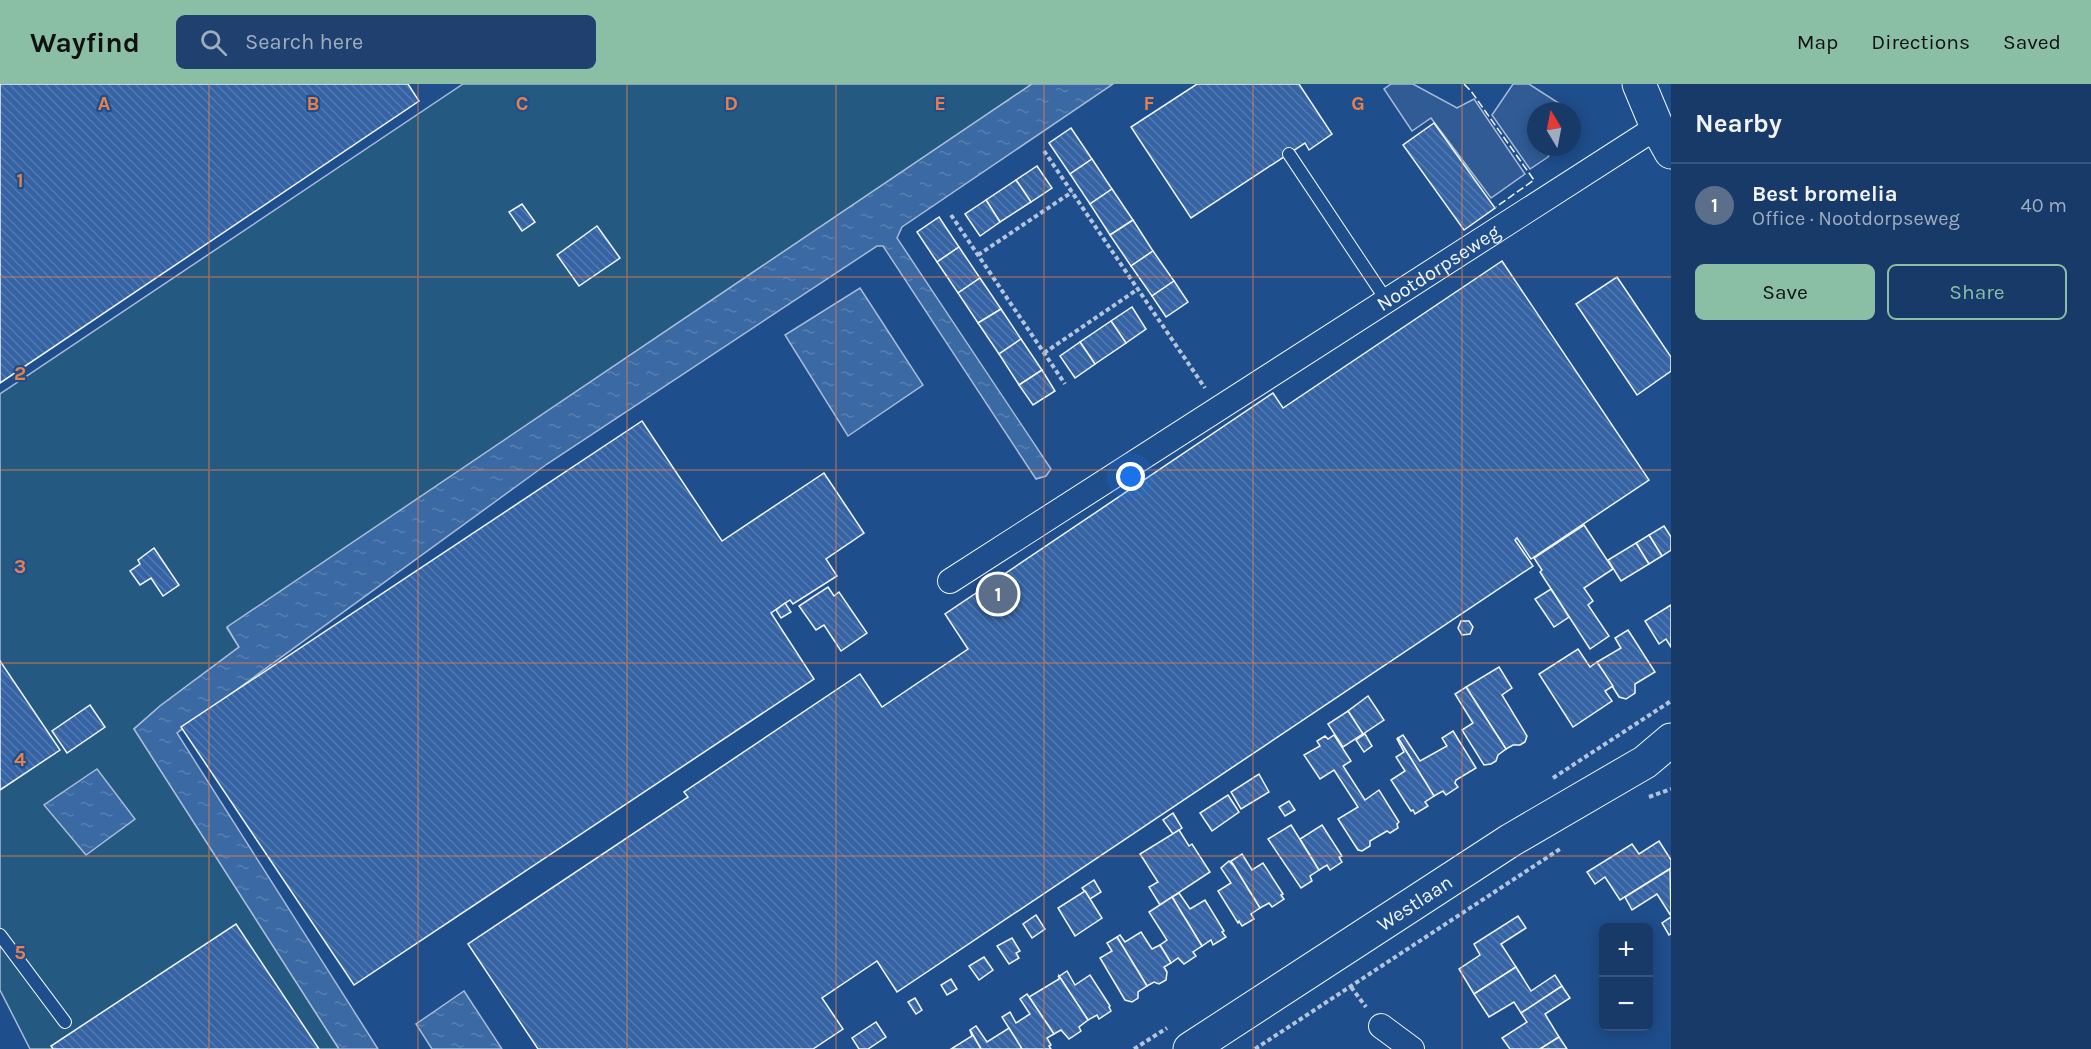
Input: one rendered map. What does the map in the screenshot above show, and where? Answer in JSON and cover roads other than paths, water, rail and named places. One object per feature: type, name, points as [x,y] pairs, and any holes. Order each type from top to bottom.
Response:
[{"type":"main road","points":[[1639,84],[1667,130]]},
{"type":"main road","points":[[1659,84],[1667,130]]},
{"type":"main road","name":"Westlaan","points":[[1190,1049],[1512,840],[1658,759],[1671,740]]},
{"type":"street","name":"Nootdorpseweg","points":[[950,581],[1387,301],[1667,130]]},
{"type":"street","points":[[1381,1026],[1412,1049]]},
{"type":"lane","points":[[1288,154],[1387,301]]},
{"type":"lane","points":[[0,935],[65,1022]]},
{"type":"water","points":[[1032,84],[1113,84],[902,227],[897,238],[1051,469],[1046,476],[1036,479],[883,246],[877,246],[547,464],[177,733],[378,1049],[339,1049],[134,729],[160,706],[239,647],[227,627]]},
{"type":"water","points":[[860,288],[923,385],[848,436],[785,335]]},
{"type":"water","points":[[97,769],[135,819],[86,855],[44,805]]},
{"type":"water","points":[[464,991],[502,1049],[432,1049],[416,1024]]},
{"type":"place","name":"Best bromelia","points":[[998,594]]}]
